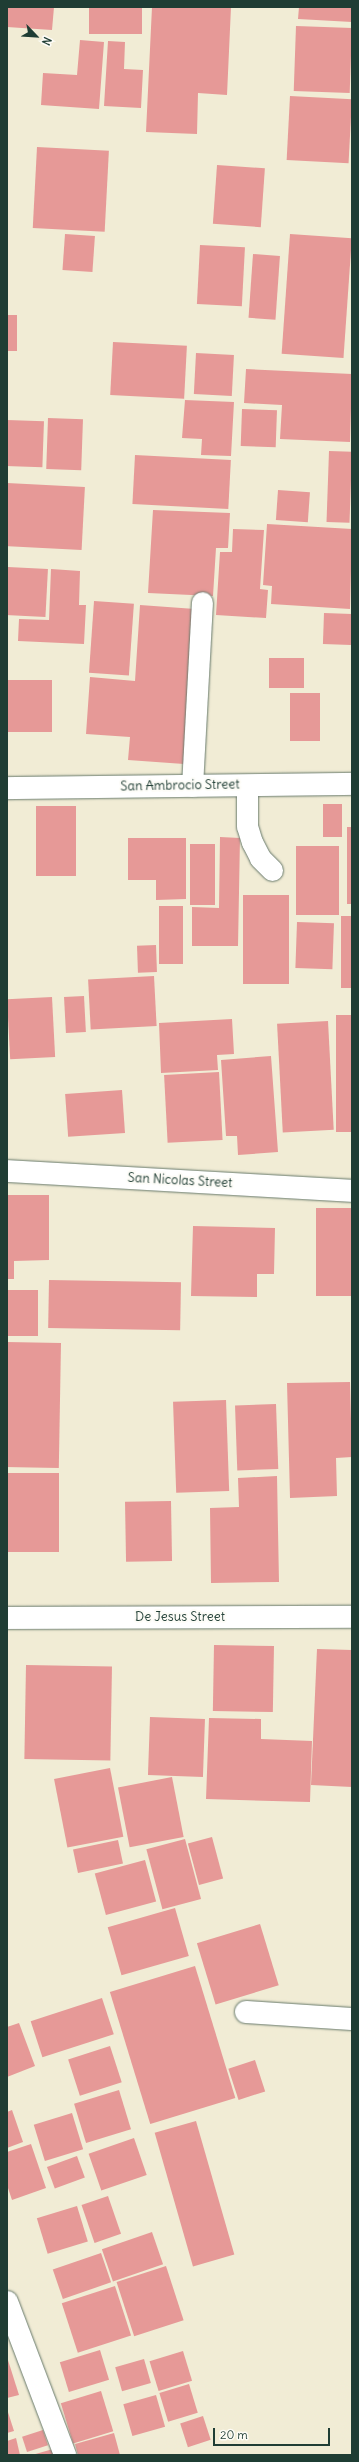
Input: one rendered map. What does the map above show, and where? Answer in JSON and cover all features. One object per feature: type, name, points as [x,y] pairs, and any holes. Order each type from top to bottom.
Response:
[{"type":"street","name":"San Ambrocio Street","points":[[7,788],[352,784]]},
{"type":"street","name":"San Nicolas Street","points":[[7,1171],[352,1191]]},
{"type":"street","name":"De Jesus Street","points":[[7,1618],[352,1617]]},
{"type":"street","points":[[246,2012],[352,2020]]},
{"type":"street","points":[[7,2302],[65,2455]]},
{"type":"lane","points":[[192,786],[202,602]]},
{"type":"lane","points":[[247,785],[247,826],[252,842],[260,858],[272,870]]},
{"type":"building","points":[[7,7],[54,7],[52,30],[7,27]]},
{"type":"building","points":[[89,7],[142,7],[142,34],[89,34]]},
{"type":"building","points":[[152,7],[231,7],[227,95],[198,93],[197,134],[146,132]]},
{"type":"building","points":[[299,7],[352,7],[352,22],[298,19]]},
{"type":"building","points":[[296,26],[352,28],[350,93],[294,91]]},
{"type":"building","points":[[80,40],[104,42],[99,109],[41,105],[43,73],[77,75]]},
{"type":"building","points":[[108,41],[125,42],[124,69],[143,70],[141,108],[104,106]]},
{"type":"building","points":[[290,96],[352,99],[349,163],[287,160]]},
{"type":"building","points":[[37,147],[109,151],[105,232],[33,228]]},
{"type":"building","points":[[217,165],[265,168],[261,227],[213,224]]},
{"type":"building","points":[[65,234],[95,236],[92,272],[62,270]]},
{"type":"building","points":[[290,234],[352,238],[343,358],[282,354]]},
{"type":"building","points":[[200,245],[245,247],[242,306],[197,304]]},
{"type":"building","points":[[253,254],[280,256],[275,320],[249,318]]},
{"type":"building","points":[[7,315],[17,315],[17,351],[7,351]]},
{"type":"building","points":[[113,342],[187,346],[184,399],[110,395]]},
{"type":"building","points":[[196,353],[234,355],[232,396],[194,394]]},
{"type":"building","points":[[246,369],[352,374],[350,442],[280,439],[282,405],[244,403]]},
{"type":"building","points":[[185,400],[234,402],[231,456],[201,455],[202,439],[182,438]]},
{"type":"building","points":[[242,409],[277,410],[276,447],[241,446]]},
{"type":"building","points":[[48,418],[83,419],[81,470],[46,469]]},
{"type":"building","points":[[7,420],[44,421],[42,467],[7,466]]},
{"type":"building","points":[[329,451],[352,452],[350,523],[327,522]]},
{"type":"building","points":[[135,455],[231,460],[228,509],[132,504]]},
{"type":"building","points":[[7,483],[85,487],[82,550],[7,546]]},
{"type":"building","points":[[278,490],[310,492],[308,522],[276,520]]},
{"type":"building","points":[[153,510],[230,513],[228,548],[216,548],[213,596],[148,593]]},
{"type":"building","points":[[267,524],[352,529],[350,609],[271,604],[272,586],[263,585]]},
{"type":"building","points":[[233,529],[264,530],[260,589],[268,590],[266,618],[216,615],[220,552],[232,552]]},
{"type":"building","points":[[8,567],[48,569],[45,617],[7,615]]},
{"type":"building","points":[[51,569],[80,571],[79,605],[86,605],[84,644],[18,641],[19,619],[49,620]]},
{"type":"building","points":[[94,601],[134,604],[129,676],[89,673]]},
{"type":"building","points":[[140,605],[195,609],[184,764],[128,760],[130,737],[86,734],[90,677],[135,681]]},
{"type":"building","points":[[324,613],[352,614],[351,645],[323,644]]},
{"type":"building","points":[[269,658],[304,658],[304,688],[269,688]]},
{"type":"building","points":[[7,680],[52,680],[52,732],[7,732]]},
{"type":"building","points":[[290,693],[320,693],[320,741],[290,741]]},
{"type":"building","points":[[323,804],[342,804],[342,837],[323,837]]},
{"type":"building","points":[[36,806],[76,806],[76,876],[36,876]]},
{"type":"building","points":[[347,827],[352,827],[352,904],[347,904]]},
{"type":"building","points":[[220,837],[240,838],[238,946],[192,946],[192,907],[219,908]]},
{"type":"building","points":[[128,838],[186,838],[186,899],[156,900],[156,880],[128,880]]},
{"type":"building","points":[[190,844],[215,844],[215,905],[190,905]]},
{"type":"building","points":[[296,846],[339,846],[339,915],[296,915]]},
{"type":"building","points":[[243,895],[289,895],[289,984],[243,984]]},
{"type":"building","points":[[159,906],[183,906],[183,964],[159,964]]},
{"type":"building","points":[[341,916],[352,916],[352,988],[341,988]]},
{"type":"building","points":[[297,922],[334,923],[332,969],[295,968]]},
{"type":"building","points":[[156,945],[157,972],[138,973],[137,946]]},
{"type":"building","points":[[154,976],[157,1026],[91,1029],[88,979]]},
{"type":"building","points":[[84,996],[86,1032],[66,1033],[64,997]]},
{"type":"building","points":[[52,997],[55,1057],[10,1059],[7,999]]},
{"type":"building","points":[[336,1015],[352,1015],[352,1132],[336,1132]]},
{"type":"building","points":[[232,1019],[234,1054],[217,1055],[218,1070],[161,1073],[159,1023]]},
{"type":"building","points":[[328,1021],[334,1130],[283,1133],[277,1024]]},
{"type":"building","points":[[271,1056],[278,1152],[238,1155],[237,1136],[226,1136],[221,1060]]},
{"type":"building","points":[[219,1072],[223,1140],[168,1143],[164,1075]]},
{"type":"building","points":[[122,1090],[125,1133],[68,1137],[65,1094]]},
{"type":"building","points":[[7,1195],[49,1195],[49,1260],[14,1261],[14,1279],[7,1279]]},
{"type":"building","points":[[316,1208],[352,1208],[352,1296],[316,1296]]},
{"type":"building","points":[[193,1226],[275,1228],[274,1274],[257,1274],[257,1297],[191,1296]]},
{"type":"building","points":[[49,1280],[181,1282],[180,1330],[48,1328]]},
{"type":"building","points":[[7,1290],[38,1290],[38,1336],[7,1336]]},
{"type":"building","points":[[7,1342],[61,1343],[59,1468],[7,1467]]},
{"type":"building","points":[[350,1382],[352,1457],[336,1458],[337,1496],[290,1498],[287,1383]]},
{"type":"building","points":[[226,1400],[229,1491],[176,1493],[173,1402]]},
{"type":"building","points":[[276,1404],[278,1469],[237,1470],[235,1405]]},
{"type":"building","points":[[7,1473],[59,1473],[59,1552],[7,1552]]},
{"type":"building","points":[[277,1476],[279,1582],[211,1583],[210,1508],[239,1507],[238,1478]]},
{"type":"building","points":[[171,1501],[172,1561],[126,1562],[125,1502]]},
{"type":"building","points":[[214,1645],[274,1646],[273,1712],[213,1711]]},
{"type":"building","points":[[317,1649],[352,1650],[352,1787],[311,1785]]},
{"type":"building","points":[[26,1665],[112,1667],[110,1760],[24,1759]]},
{"type":"building","points":[[150,1717],[205,1719],[203,1777],[148,1775]]},
{"type":"building","points":[[209,1718],[261,1719],[261,1739],[312,1741],[310,1802],[206,1799]]},
{"type":"building","points":[[110,1768],[123,1837],[67,1848],[54,1779]]},
{"type":"building","points":[[172,1777],[184,1837],[130,1847],[118,1787]]},
{"type":"building","points":[[212,1837],[223,1879],[199,1885],[188,1843]]},
{"type":"building","points":[[185,1839],[201,1899],[162,1909],[146,1849]]},
{"type":"building","points":[[118,1840],[123,1863],[78,1873],[73,1850]]},
{"type":"building","points":[[145,1860],[156,1902],[106,1915],[95,1873]]},
{"type":"building","points":[[175,1908],[189,1956],[121,1975],[108,1927]]},
{"type":"building","points":[[260,1924],[279,1985],[216,2005],[197,1943]]},
{"type":"building","points":[[195,1966],[235,2098],[150,2124],[110,1992]]},
{"type":"building","points":[[102,1998],[114,2034],[42,2057],[31,2021]]},
{"type":"building","points":[[19,2023],[35,2066],[7,2077],[7,2027]]},
{"type":"building","points":[[110,2046],[122,2082],[80,2096],[68,2060]]},
{"type":"building","points":[[255,2060],[265,2091],[239,2100],[228,2069]]},
{"type":"building","points":[[119,2090],[131,2129],[86,2143],[74,2104]]},
{"type":"building","points":[[12,2110],[23,2142],[7,2148],[7,2112]]},
{"type":"building","points":[[72,2113],[83,2149],[45,2161],[34,2125]]},
{"type":"building","points":[[196,2121],[234,2255],[193,2266],[155,2133]]},
{"type":"building","points":[[134,2138],[147,2175],[101,2191],[89,2154]]},
{"type":"building","points":[[31,2144],[46,2188],[12,2200],[7,2185],[7,2152]]},
{"type":"building","points":[[77,2156],[85,2178],[55,2189],[47,2167]]},
{"type":"building","points":[[108,2196],[121,2234],[95,2243],[82,2205]]},
{"type":"building","points":[[77,2206],[88,2241],[48,2254],[37,2218]]},
{"type":"building","points":[[152,2232],[163,2264],[113,2281],[102,2249]]},
{"type":"building","points":[[101,2253],[111,2282],[63,2299],[53,2270]]},
{"type":"building","points":[[166,2266],[184,2320],[134,2336],[117,2282]]},
{"type":"building","points":[[115,2286],[131,2335],[78,2353],[62,2303]]},
{"type":"building","points":[[100,2350],[109,2380],[69,2392],[60,2362]]},
{"type":"building","points":[[183,2351],[192,2381],[159,2391],[150,2361]]},
{"type":"building","points":[[7,2357],[19,2395],[7,2398]]},
{"type":"building","points":[[144,2359],[151,2383],[122,2391],[115,2367]]},
{"type":"building","points":[[189,2384],[198,2413],[168,2422],[159,2393]]},
{"type":"building","points":[[101,2391],[113,2431],[73,2443],[61,2403]]},
{"type":"building","points":[[156,2395],[165,2427],[132,2436],[123,2404]]},
{"type":"building","points":[[7,2409],[14,2431],[7,2433]]},
{"type":"building","points":[[203,2416],[211,2440],[188,2447],[180,2423]]},
{"type":"building","points":[[43,2430],[48,2445],[27,2452],[22,2437]]},
{"type":"building","points":[[114,2433],[120,2455],[78,2455],[75,2444]]},
{"type":"building","points":[[16,2438],[20,2455],[7,2455],[7,2441]]},
{"type":"building","points":[[53,2449],[55,2455],[32,2455]]}]
